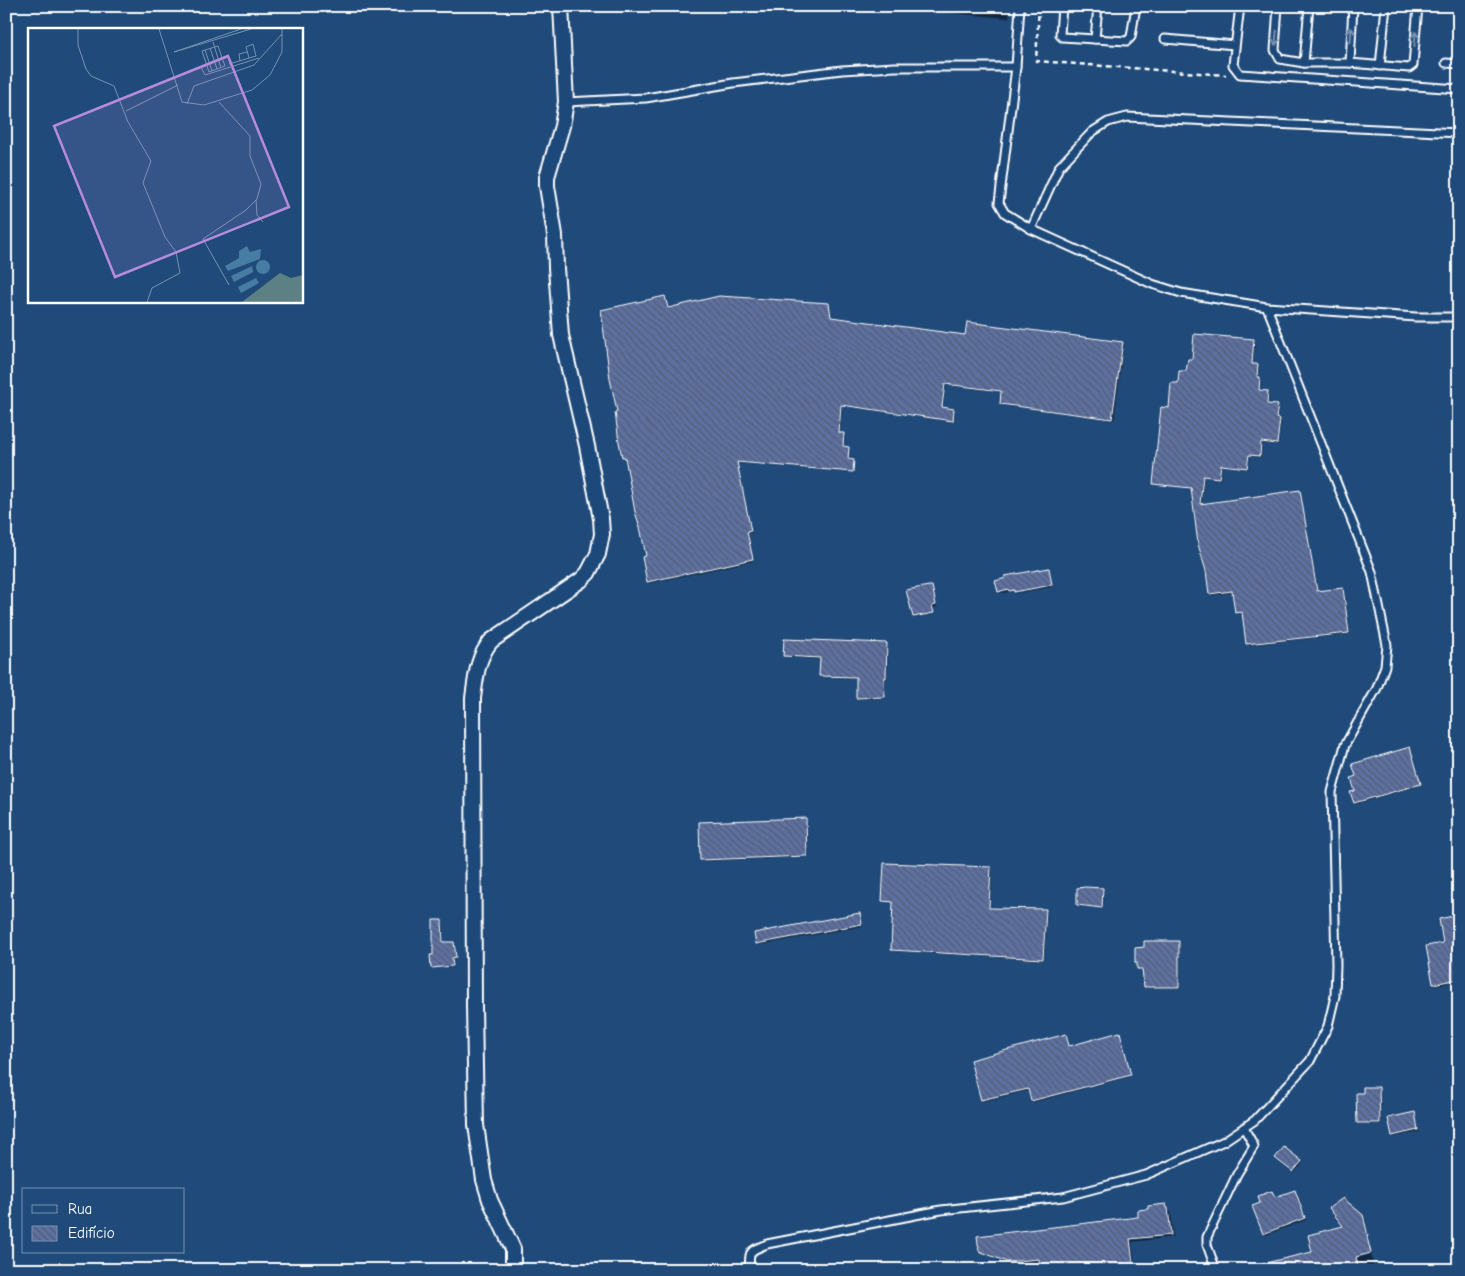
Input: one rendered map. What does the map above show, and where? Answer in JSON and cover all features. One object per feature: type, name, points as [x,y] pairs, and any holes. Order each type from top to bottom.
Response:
[{"type":"street","points":[[512,1270],[512,1249],[490,1200],[484,1180],[476,1126],[474,698],[476,675],[481,657],[491,641],[582,580],[593,564],[600,546],[601,519],[561,335],[555,235],[547,186],[547,177],[562,126],[566,102],[561,6]]},
{"type":"lane","points":[[1020,6],[1016,67],[999,203],[1004,212],[1031,229],[1152,284],[1181,293],[1267,307],[1416,317],[1459,317]]},
{"type":"lane","points":[[1062,6],[1061,36],[1095,40],[1129,39],[1136,6]]},
{"type":"lane","points":[[1095,40],[1098,6]]},
{"type":"lane","points":[[1240,6],[1233,65],[1240,74],[1459,89]]},
{"type":"lane","points":[[1278,6],[1275,50],[1280,59],[1304,63],[1350,63],[1409,68],[1413,65],[1418,6]]},
{"type":"lane","points":[[1304,63],[1309,6]]},
{"type":"lane","points":[[1350,63],[1353,6]]},
{"type":"lane","points":[[1380,66],[1386,6]]},
{"type":"lane","points":[[1165,39],[1236,46]]},
{"type":"lane","points":[[1446,63],[1459,64]]},
{"type":"lane","points":[[566,102],[646,98],[733,83],[842,70],[896,67],[1016,67]]},
{"type":"lane","points":[[1031,229],[1059,167],[1092,132],[1108,122],[1127,117],[1459,133]]},
{"type":"lane","points":[[750,1270],[748,1257],[750,1252],[767,1244],[941,1210],[1063,1196],[1146,1175],[1224,1140],[1244,1128],[1255,1120],[1310,1061],[1328,1026],[1335,996],[1332,792],[1345,746],[1377,688],[1385,666],[1387,646],[1372,572],[1267,307]]},
{"type":"lane","points":[[1216,1270],[1207,1245],[1207,1237],[1237,1174],[1254,1146],[1244,1128]]},
{"type":"water","points":[[837,1265],[837,1270],[787,1270],[787,1269]]},
{"type":"building","points":[[665,296],[668,308],[719,296],[829,303],[831,317],[965,335],[967,322],[1123,342],[1112,419],[1000,404],[1001,391],[945,384],[942,407],[954,409],[953,421],[841,405],[839,433],[844,433],[843,446],[849,447],[848,459],[854,460],[853,472],[737,462],[751,531],[747,532],[753,559],[647,582],[642,557],[646,556],[635,512],[625,457],[622,457],[619,442],[615,412],[617,411],[610,379],[601,310]]},
{"type":"building","points":[[1194,334],[1254,339],[1252,364],[1258,364],[1259,390],[1268,391],[1267,404],[1278,405],[1276,418],[1280,419],[1277,444],[1261,442],[1260,456],[1249,455],[1247,468],[1221,465],[1219,478],[1203,476],[1200,504],[1300,490],[1317,591],[1343,588],[1349,633],[1246,644],[1242,612],[1235,613],[1232,591],[1209,594],[1206,571],[1198,544],[1191,488],[1153,484],[1161,407],[1169,408],[1171,383],[1178,383],[1179,371],[1186,371],[1188,359],[1192,359]]},
{"type":"building","points":[[1049,568],[1052,585],[1014,592],[1014,590],[1009,591],[1008,589],[998,592],[995,581],[1006,578],[1005,576]]},
{"type":"building","points":[[932,586],[936,605],[932,606],[934,613],[913,617],[906,590]]},
{"type":"building","points":[[784,639],[887,643],[886,678],[884,678],[885,697],[856,698],[856,677],[819,676],[820,658],[783,656]]},
{"type":"building","points":[[1410,747],[1421,784],[1354,803],[1350,792],[1355,791],[1351,778],[1356,776],[1352,764]]},
{"type":"building","points":[[806,818],[807,856],[700,860],[699,822]]},
{"type":"building","points":[[884,863],[991,867],[989,908],[1046,909],[1043,959],[891,950],[893,902],[882,901]]},
{"type":"building","points":[[1077,888],[1103,888],[1102,908],[1077,905]]},
{"type":"building","points":[[860,913],[862,924],[756,944],[754,933]]},
{"type":"building","points":[[1453,916],[1457,940],[1459,940],[1459,979],[1433,984],[1426,946],[1443,943],[1439,919]]},
{"type":"building","points":[[433,920],[442,920],[443,942],[454,942],[456,957],[452,958],[453,966],[431,968],[430,955],[433,955]]},
{"type":"building","points":[[1144,941],[1179,941],[1179,987],[1144,987],[1142,969],[1137,969],[1137,963],[1135,963],[1135,948],[1144,947]]},
{"type":"building","points":[[1120,1032],[1131,1075],[1031,1101],[1028,1089],[981,1100],[970,1060],[1066,1034],[1069,1046]]},
{"type":"building","points":[[1363,1087],[1379,1087],[1380,1123],[1357,1123],[1356,1093],[1363,1093]]},
{"type":"building","points":[[1415,1112],[1418,1130],[1392,1136],[1388,1118]]},
{"type":"building","points":[[1284,1147],[1302,1161],[1293,1172],[1275,1158]]},
{"type":"building","points":[[1295,1190],[1305,1218],[1263,1234],[1252,1206],[1260,1203],[1258,1196],[1272,1191],[1275,1197]]},
{"type":"building","points":[[1343,1198],[1363,1215],[1368,1236],[1371,1253],[1356,1257],[1359,1270],[1257,1270],[1257,1265],[1312,1252],[1308,1235],[1343,1226],[1329,1208]]},
{"type":"building","points":[[1166,1204],[1171,1235],[1130,1239],[1134,1270],[1040,1270],[1039,1259],[1007,1262],[979,1251],[977,1236],[1138,1217],[1138,1210],[1148,1209],[1148,1206]]}]
